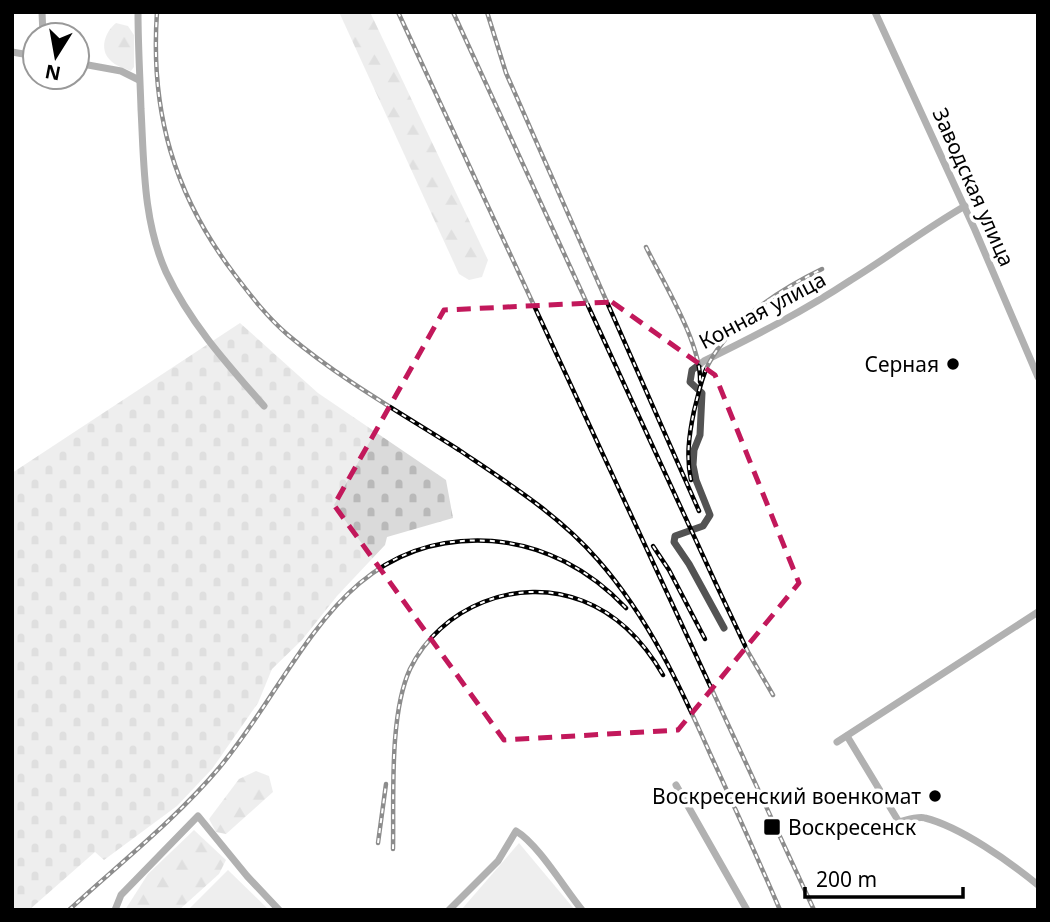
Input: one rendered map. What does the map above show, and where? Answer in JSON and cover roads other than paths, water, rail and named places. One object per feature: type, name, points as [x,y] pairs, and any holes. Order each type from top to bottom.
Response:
[{"type":"street","points":[[138,12],[143,169],[152,228],[166,271],[189,314],[219,355],[264,406]]},
{"type":"street","name":"Заводская улица","points":[[875,12],[964,206],[1038,377]]},
{"type":"street","points":[[91,66],[121,71],[139,80]]},
{"type":"street","name":"Конная улица","points":[[724,628],[674,542],[675,536],[706,524],[710,515],[693,472],[702,393],[690,382],[692,370],[798,313],[964,206]]},
{"type":"street","points":[[837,742],[1038,612]]},
{"type":"street","points":[[847,736],[899,822],[923,817],[956,831],[1013,865],[1038,885]]},
{"type":"street","points":[[676,785],[747,910]]},
{"type":"street","points":[[115,910],[121,895],[198,816],[279,910]]},
{"type":"street","points":[[449,910],[498,861],[516,831],[524,835],[538,851],[582,910]]},
{"type":"railway","points":[[157,12],[158,84],[170,151],[196,214],[214,245],[253,298],[288,335],[350,381],[532,500],[567,528],[598,560],[633,606],[676,680],[780,910]]},
{"type":"railway","points":[[398,12],[814,910]]},
{"type":"railway","points":[[453,12],[716,584],[748,652],[773,695]]},
{"type":"railway","points":[[487,12],[506,73],[699,511]]},
{"type":"railway","points":[[646,247],[688,332],[695,350],[700,382]]},
{"type":"railway","points":[[691,480],[689,446],[694,411],[706,370],[717,349],[742,321],[757,309],[822,269]]},
{"type":"railway","points":[[69,910],[202,787],[247,731],[328,615],[359,583],[396,559],[440,544],[492,541],[511,543],[548,554],[581,571],[626,608]]},
{"type":"railway","points":[[653,546],[669,570],[705,639]]},
{"type":"railway","points":[[393,849],[394,757],[403,688],[423,647],[461,613],[483,602],[533,592],[558,594],[583,601],[608,614],[629,631],[648,651],[663,675]]},
{"type":"railway","points":[[378,843],[386,784]]},
{"type":"place","name":"Серная","points":[[953,364]]},
{"type":"place","name":"Воскресенский военкомат","points":[[935,796]]},
{"type":"place","name":"Воскресенск","points":[[772,827]]}]
